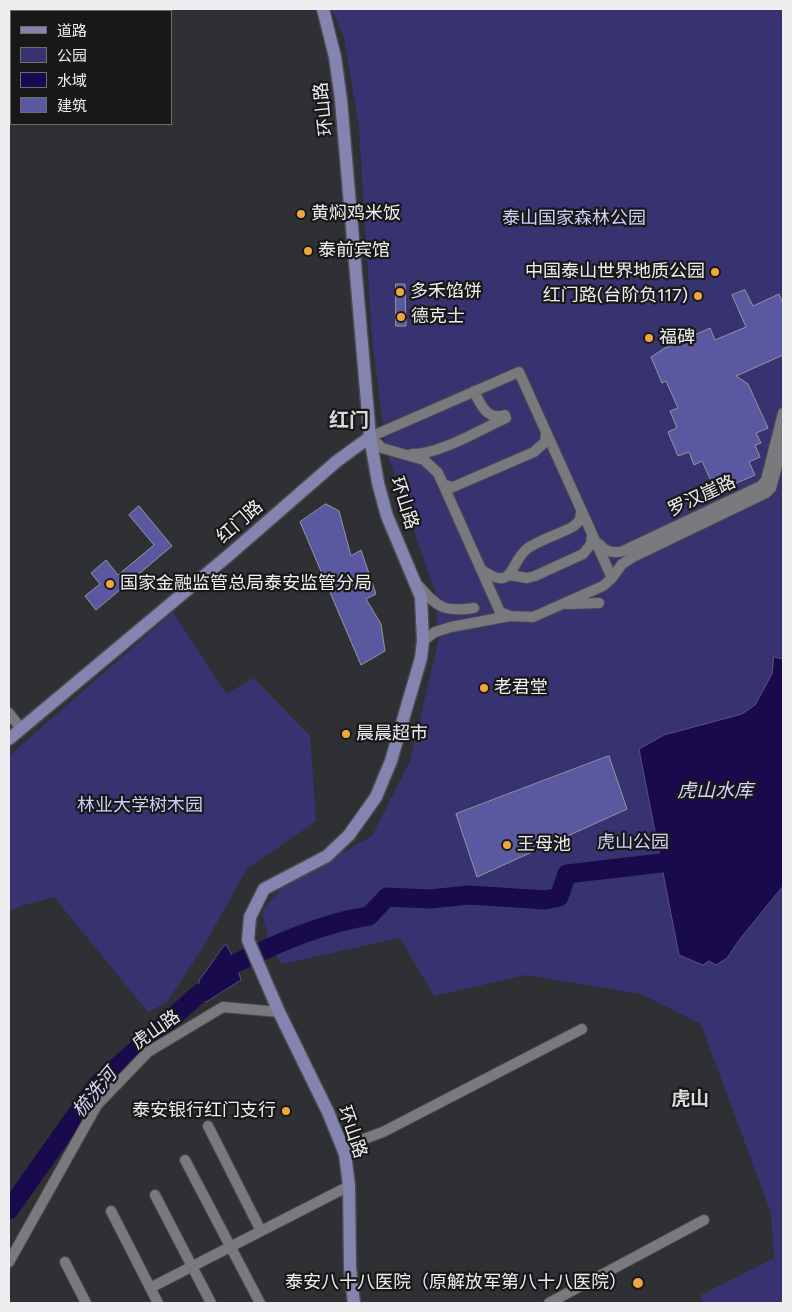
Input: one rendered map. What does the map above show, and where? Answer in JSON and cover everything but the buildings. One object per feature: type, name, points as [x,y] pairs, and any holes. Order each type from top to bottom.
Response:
[{"type":"main road","name":"环山路","points":[[323,9],[335,58],[341,100],[370,437],[378,483],[387,516],[421,597],[423,641],[407,709],[391,761],[376,797],[349,836],[327,856],[264,890],[250,917],[248,940],[279,1012],[342,1147],[349,1186],[350,1268],[354,1303]]},
{"type":"main road","name":"红门路","points":[[9,739],[221,562],[337,461],[370,437]]},
{"type":"street","name":"红门路","points":[[370,437],[519,372],[546,434]]},
{"type":"street","points":[[404,454],[427,452],[506,416],[495,417],[484,410],[474,390]]},
{"type":"street","name":"罗汉崖路","points":[[592,535],[604,550],[616,553],[623,552],[761,486],[766,480],[783,413]]},
{"type":"street","points":[[444,485],[453,487],[534,452],[545,442],[546,434]]},
{"type":"street","points":[[546,434],[612,578]]},
{"type":"street","points":[[370,437],[382,448],[424,460],[432,466],[444,485],[500,612],[510,616]]},
{"type":"street","name":"罗汉崖路","points":[[423,641],[435,632],[451,627],[510,616],[533,617],[603,586],[612,578],[622,564],[633,556],[766,493],[771,488],[783,444]]},
{"type":"street","points":[[509,575],[528,548],[574,526],[580,520],[581,512]]},
{"type":"street","points":[[481,569],[492,577],[501,578],[509,575],[526,578],[535,576],[583,554],[591,544],[592,535]]},
{"type":"street","points":[[415,582],[437,606],[447,609],[474,608]]},
{"type":"street","points":[[559,606],[599,603]]},
{"type":"street","points":[[9,712],[21,729]]},
{"type":"street","name":"虎山路","points":[[9,1262],[97,1104],[148,1052],[223,1007],[279,1012]]},
{"type":"street","points":[[342,1147],[383,1132],[582,1029]]},
{"type":"street","points":[[208,1126],[261,1231]]},
{"type":"street","points":[[185,1160],[260,1303]]},
{"type":"street","points":[[150,1288],[349,1186]]},
{"type":"street","points":[[155,1195],[211,1303]]},
{"type":"street","points":[[111,1211],[158,1303]]},
{"type":"street","points":[[549,1303],[704,1220]]},
{"type":"street","points":[[65,1262],[86,1303]]},
{"type":"green space","name":"泰山国家森林公园","points":[[332,9],[783,9],[783,1303],[702,1303],[701,1295],[774,1258],[771,1213],[701,1024],[641,994],[526,975],[434,996],[400,938],[282,964],[270,947],[262,911],[283,886],[372,836],[410,761],[438,643],[435,592],[386,449],[372,338],[359,126],[344,38]]},
{"type":"green space","name":"林业大学树木园","points":[[173,612],[226,694],[254,678],[310,736],[316,821],[247,869],[203,947],[167,1002],[148,1012],[54,897],[20,906],[9,912],[9,756]]},
{"type":"water","name":"虎山水库","points":[[774,657],[783,659],[783,886],[727,958],[716,965],[709,961],[703,965],[679,955],[639,749],[664,735],[742,714],[755,705],[772,674]]},
{"type":"water","points":[[226,944],[236,963],[241,980],[206,1002],[200,993],[199,980]]},
{"type":"waterway","points":[[236,963],[285,941],[334,923],[369,916],[387,897],[429,899],[470,895],[545,900],[559,897],[567,874],[661,863]]},
{"type":"waterway","name":"梳洗河","points":[[9,1210],[98,1084],[200,993]]},
{"type":"place","name":"黄焖鸡米饭","points":[[301,214]]},
{"type":"place","name":"泰前宾馆","points":[[308,251]]},
{"type":"place","name":"中国泰山世界地质公园","points":[[715,272]]},
{"type":"place","name":"多禾馅饼","points":[[400,292]]},
{"type":"place","name":"红门路(台阶负117)","points":[[698,296]]},
{"type":"place","name":"德克士","points":[[401,317]]},
{"type":"place","name":"福碑","points":[[649,338]]},
{"type":"place","name":"国家金融监管总局泰安监管分局","points":[[110,584]]},
{"type":"place","name":"老君堂","points":[[484,688]]},
{"type":"place","name":"晨晨超市","points":[[346,734]]},
{"type":"place","name":"王母池","points":[[507,845]]},
{"type":"place","name":"泰安银行红门支行","points":[[286,1111]]},
{"type":"place","name":"泰安八十八医院（原解放军第八十八医院）","points":[[638,1283]]},
{"type":"district","name":"红门","points":[[349,421]]},
{"type":"district","name":"虎山","points":[[690,1099]]},
{"type":"park label","name":"虎山公园","points":[[633,843]]}]
